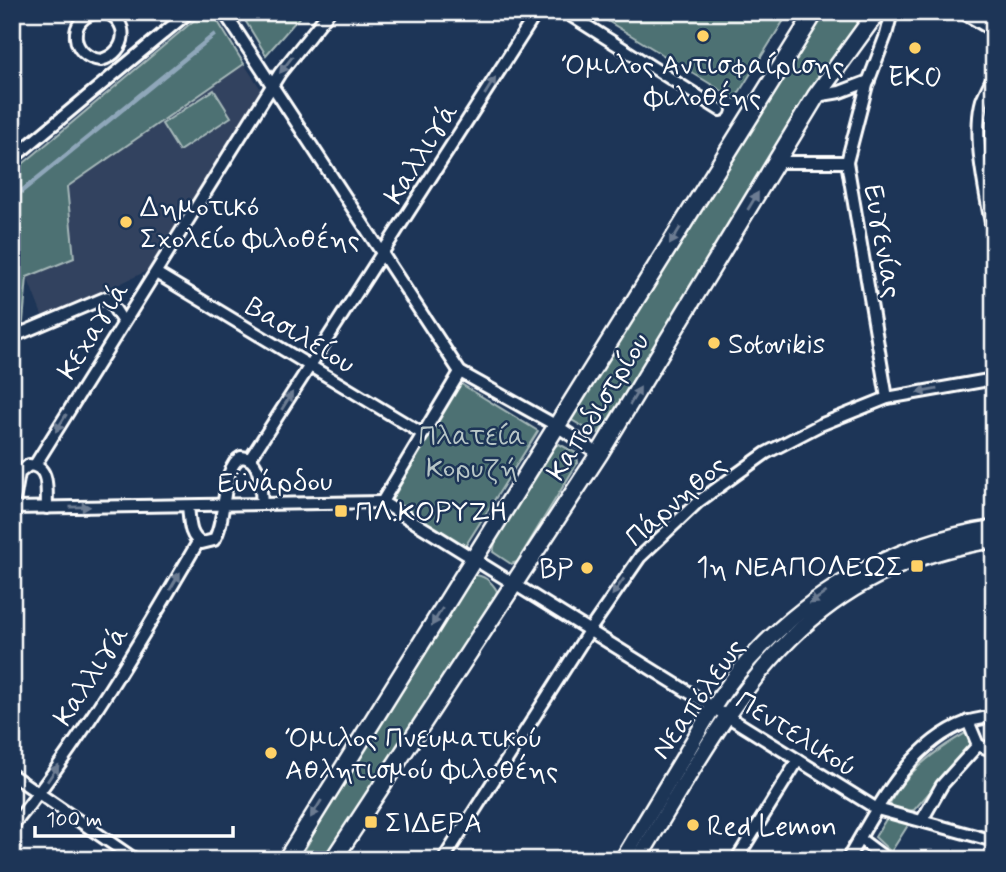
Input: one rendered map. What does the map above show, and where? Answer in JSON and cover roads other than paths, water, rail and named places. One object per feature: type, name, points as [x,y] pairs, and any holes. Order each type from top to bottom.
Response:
[{"type":"main road","name":"Καποδιστρίου","points":[[286,857],[815,12]]},
{"type":"main road","name":"Καποδιστρίου","points":[[333,860],[599,454],[816,96],[877,12]]},
{"type":"street","points":[[12,159],[189,12]]},
{"type":"street","points":[[224,12],[460,372],[556,426],[599,454]]},
{"type":"street","name":"Κεχαγιά","points":[[12,509],[19,473],[25,466],[35,465],[279,73],[329,12]]},
{"type":"street","name":"Καλλιγά","points":[[12,827],[40,793],[138,646],[198,541],[210,542],[216,537],[233,462],[241,457],[250,459],[537,12]]},
{"type":"street","points":[[565,12],[720,110]]},
{"type":"street","points":[[847,162],[891,12]]},
{"type":"street","points":[[962,12],[994,31]]},
{"type":"street","points":[[93,13],[116,18],[123,32],[121,47],[116,53],[102,60],[93,59],[81,50],[76,35],[81,21],[93,13]]},
{"type":"street","points":[[116,53],[126,65]]},
{"type":"street","points":[[993,79],[982,99],[979,142],[994,241]]},
{"type":"street","points":[[816,96],[841,92],[869,81]]},
{"type":"street","name":"Ευγενίας","points":[[776,162],[847,162],[887,398]]},
{"type":"street","name":"Βασιλείου","points":[[156,273],[423,434]]},
{"type":"street","points":[[12,337],[107,297],[123,322]]},
{"type":"street","points":[[460,372],[382,502],[514,584]]},
{"type":"street","name":"Πάρνηθος","points":[[443,860],[589,631],[640,557],[698,502],[766,453],[820,425],[887,398],[994,379]]},
{"type":"street","points":[[250,459],[257,465],[262,504]]},
{"type":"street","points":[[35,465],[42,469],[46,477],[47,508]]},
{"type":"street","name":"Εϋνάρδου","points":[[12,509],[382,502]]},
{"type":"street","points":[[188,506],[192,535],[198,541]]},
{"type":"street","name":"Νεαπόλεως","points":[[638,860],[719,712],[733,679],[772,636],[808,605],[837,585],[900,553],[967,532],[994,528]]},
{"type":"street","name":"Νεαπόλεως","points":[[622,860],[719,712],[788,640],[845,594],[903,564],[936,552],[994,540]]},
{"type":"street","name":"Πεντελικού","points":[[514,584],[877,809],[994,841]]},
{"type":"street","points":[[848,860],[877,809],[910,762],[943,734],[968,721],[994,716]]},
{"type":"street","points":[[968,721],[978,745],[994,751]]},
{"type":"street","points":[[922,820],[942,785],[978,745]]},
{"type":"street","points":[[736,860],[798,760]]},
{"type":"street","points":[[12,775],[136,860]]},
{"type":"street","points":[[860,839],[888,860]]},
{"type":"waterway","points":[[12,199],[214,35]]},
{"type":"place","name":"Όμιλος Αντισφαίρισης Φιλοθέης","points":[[703,36]]},
{"type":"place","name":"EKO","points":[[915,48]]},
{"type":"place","name":"Δημοτικό Σχολείο Φιλοθέης","points":[[126,222]]},
{"type":"place","name":"Sotovikis","points":[[714,343]]},
{"type":"place","name":"ΠΛ.ΚΟΡΥΖΗ","points":[[341,511]]},
{"type":"place","name":"1η ΝΕΑΠΟΛΕΩΣ","points":[[917,566]]},
{"type":"place","name":"BP","points":[[587,568]]},
{"type":"place","name":"Όμιλος Πνευματικού Αθλητισμού Φιλοθέης","points":[[271,753]]},
{"type":"place","name":"ΣΙΔΕΡΑ","points":[[371,822]]},
{"type":"place","name":"Red Lemon","points":[[693,825]]},
{"type":"park label","name":"Πλατεία Κορυζή","points":[[472,451]]}]
